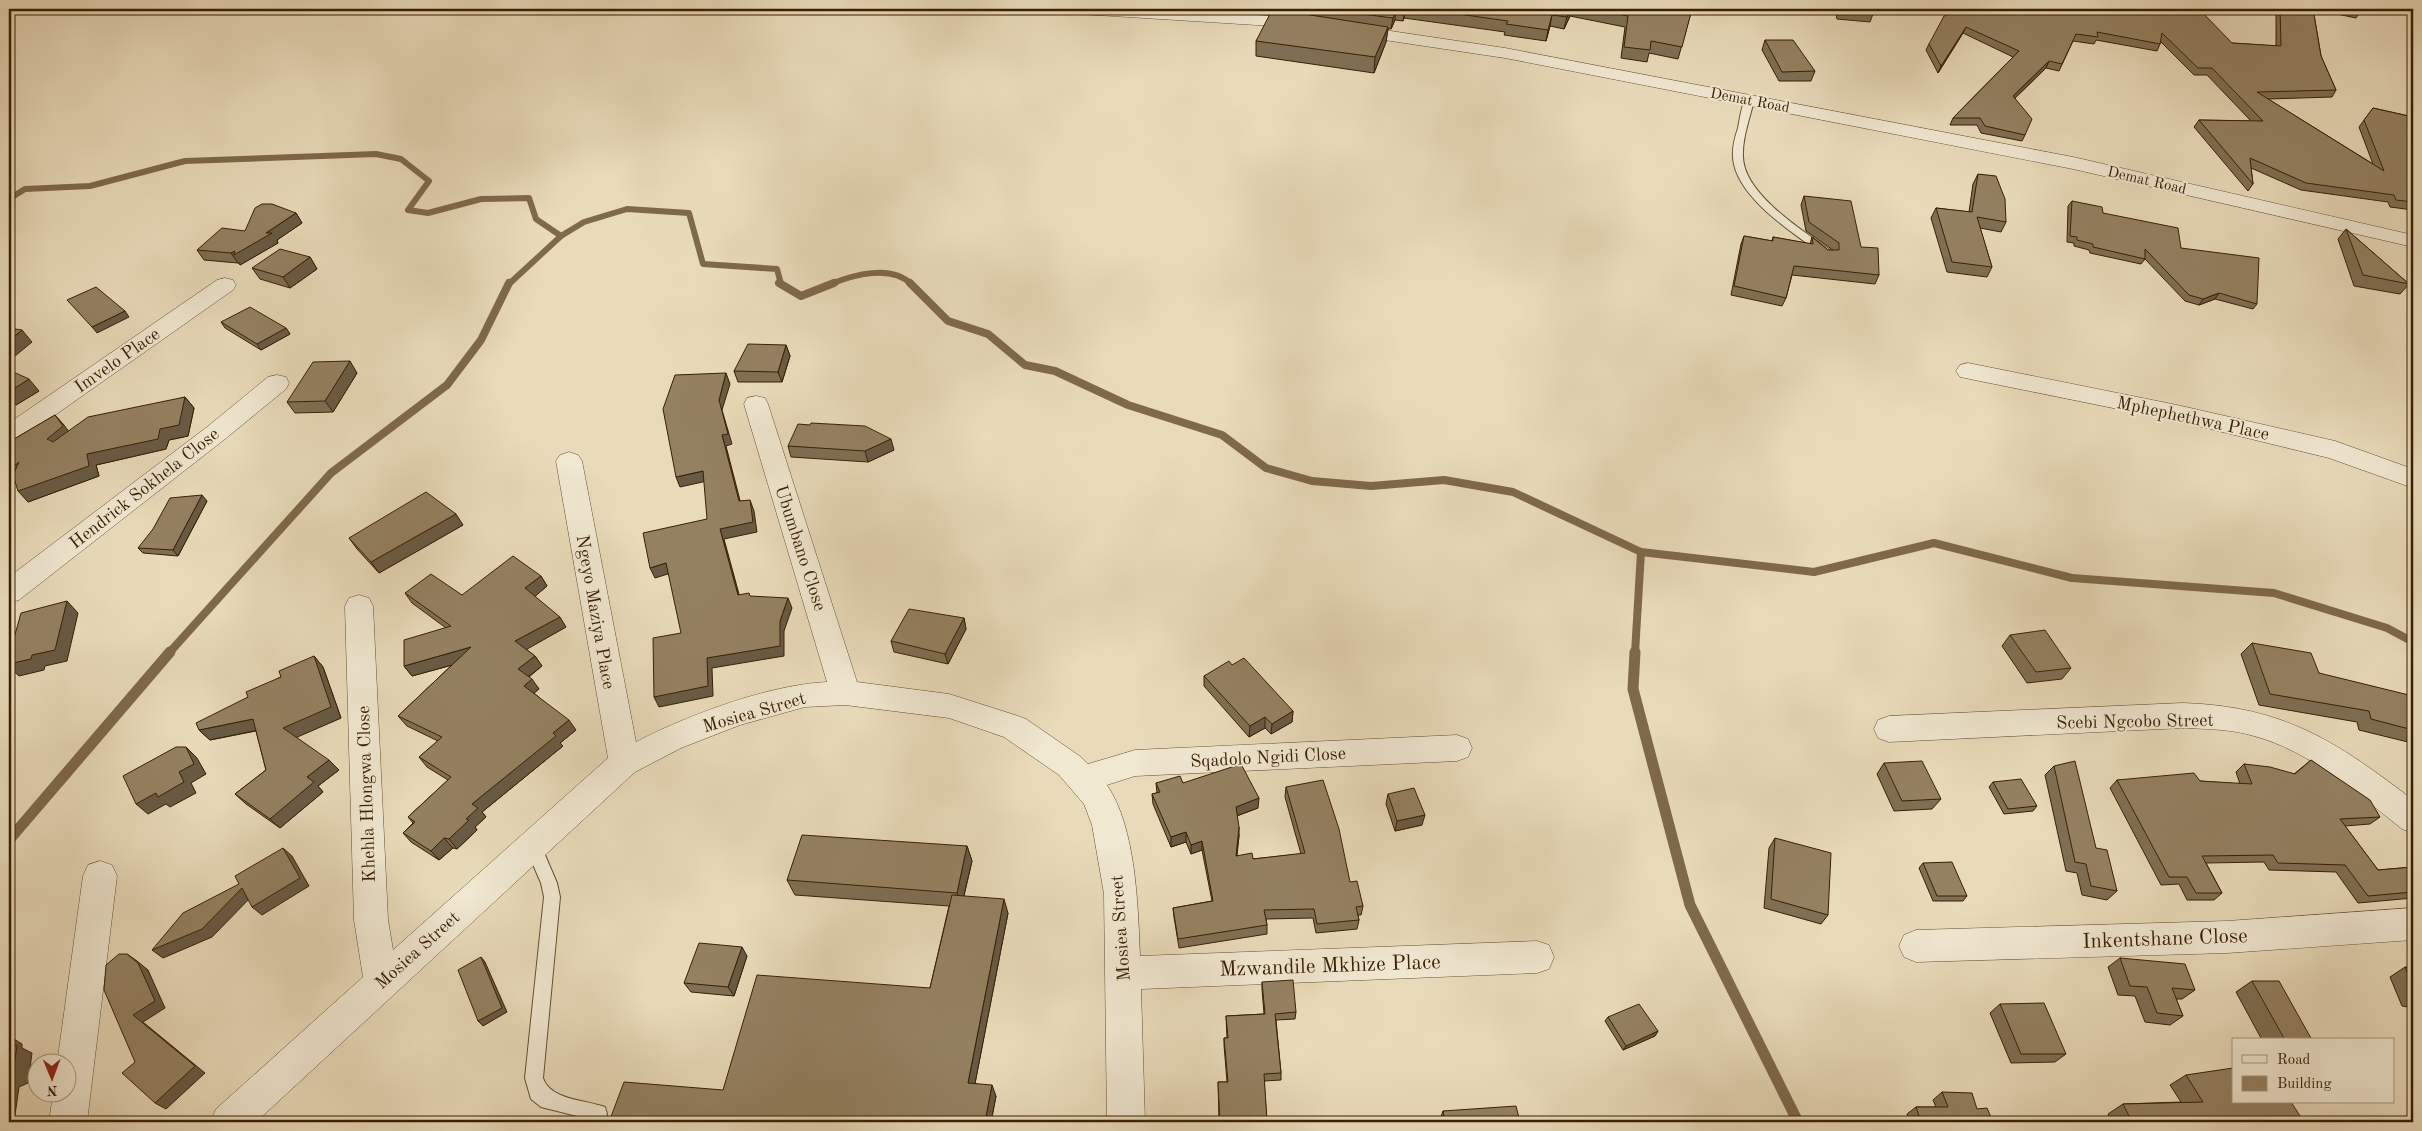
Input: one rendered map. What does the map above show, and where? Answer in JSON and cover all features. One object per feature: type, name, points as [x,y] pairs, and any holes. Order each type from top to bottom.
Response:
[{"type":"street","name":"Demat Road","points":[[1080,9],[1327,26],[1505,53],[2073,163],[2413,241]]},
{"type":"street","name":"Imvelo Place","points":[[9,434],[225,285]]},
{"type":"street","name":"Mphephethwa Place","points":[[1968,371],[2177,413],[2335,450],[2413,479]]},
{"type":"street","name":"Hendrick Sokhela Close","points":[[9,592],[216,433],[277,383]]},
{"type":"street","name":"Ubumbano Close","points":[[756,404],[830,639],[845,693]]},
{"type":"street","name":"Ngeyo Maziya Place","points":[[569,461],[624,763]]},
{"type":"street","name":"Khehla Hlongwa Close","points":[[359,606],[371,920],[381,982]]},
{"type":"street","name":"Mosiea Street","points":[[229,1122],[624,763],[670,739],[736,714],[805,695],[845,693],[948,706],[1015,728],[1070,766],[1097,796],[1108,826],[1121,894],[1126,1122]]},
{"type":"street","name":"Scebi Ngcobo Street","points":[[1889,730],[2170,716],[2243,722],[2273,729],[2314,748],[2373,787],[2413,819]]},
{"type":"street","name":"Sqadolo Ngidi Close","points":[[1082,779],[1135,763],[1457,748]]},
{"type":"street","points":[[68,1122],[100,876]]},
{"type":"street","name":"Inkentshane Close","points":[[1916,946],[2226,937],[2413,924]]},
{"type":"street","name":"Mzwandile Mkhize Place","points":[[1123,973],[1537,957]]},
{"type":"lane","points":[[1749,100],[1737,158],[1743,177],[1787,224],[1830,255]]},
{"type":"lane","points":[[533,846],[549,883],[552,897],[534,1078],[538,1092],[548,1100],[598,1114]]},
{"type":"building","points":[[1323,9],[1396,9],[1393,18]]},
{"type":"building","points":[[1423,9],[1570,9],[1567,17],[1552,15],[1548,30],[1506,24],[1508,21]]},
{"type":"building","points":[[1592,9],[1692,9],[1682,47],[1651,41],[1650,50],[1624,47],[1628,16]]},
{"type":"building","points":[[1839,9],[1872,9],[1873,14],[1840,11]]},
{"type":"building","points":[[1958,9],[2192,9],[2200,10],[2232,43],[2281,46],[2280,9],[2313,9],[2321,56],[2336,90],[2257,92],[2384,171],[2364,120],[2373,108],[2413,117],[2413,202],[2396,200],[2394,195],[2306,183],[2250,158],[2253,184],[2199,120],[2263,121],[2212,68],[2198,68],[2162,33],[2160,44],[2097,32],[2098,37],[2076,34],[2062,64],[2049,61],[2013,96],[2032,119],[2025,135],[1985,126],[1980,118],[1953,118],[2019,51],[1966,27],[1941,66],[1929,44],[1944,16]]},
{"type":"building","points":[[2348,9],[2361,9],[2360,12]]},
{"type":"building","points":[[1271,12],[1304,14],[1388,27],[1375,57],[1256,41]]},
{"type":"building","points":[[1765,40],[1793,40],[1815,71],[1782,72]]},
{"type":"building","points":[[1978,174],[1996,176],[2005,199],[2006,222],[1977,217],[1992,267],[1952,262],[1936,208],[1972,212]]},
{"type":"building","points":[[1804,196],[1851,201],[1861,247],[1878,248],[1879,275],[1794,266],[1786,298],[1734,286],[1744,236],[1773,241],[1773,237],[1813,244],[1812,237],[1828,250],[1839,250],[1839,243],[1809,222]]},
{"type":"building","points":[[2072,201],[2102,207],[2103,213],[2178,228],[2181,248],[2259,258],[2257,304],[2219,293],[2203,299],[2189,295],[2145,249],[2145,259],[2093,247],[2093,244],[2077,240],[2077,237],[2070,236]]},
{"type":"building","points":[[262,204],[272,204],[296,213],[266,233],[272,233],[234,255],[235,251],[231,253],[197,250],[222,228],[245,231],[255,208]]},
{"type":"building","points":[[2346,229],[2409,284],[2363,275]]},
{"type":"building","points":[[280,249],[310,257],[283,277],[252,268]]},
{"type":"building","points":[[96,287],[125,311],[92,327],[67,300]]},
{"type":"building","points":[[250,307],[286,328],[257,344],[221,322]]},
{"type":"building","points":[[9,328],[22,330],[9,341]]},
{"type":"building","points":[[748,344],[786,345],[778,372],[734,371]]},
{"type":"building","points":[[350,361],[325,401],[287,402],[313,362]]},
{"type":"building","points":[[9,370],[29,379],[9,392]]},
{"type":"building","points":[[726,373],[719,400],[728,434],[722,435],[739,501],[750,500],[753,522],[720,529],[738,595],[749,593],[750,596],[788,598],[780,621],[780,646],[707,658],[708,686],[654,697],[653,638],[681,633],[666,563],[650,568],[643,533],[707,519],[703,471],[676,477],[663,409],[675,375]]},
{"type":"building","points":[[185,397],[179,425],[160,429],[158,439],[87,454],[89,466],[18,491],[13,475],[19,462],[12,468],[9,466],[9,442],[55,415],[63,426],[47,439],[53,442],[88,417]]},
{"type":"building","points":[[811,423],[865,426],[891,439],[865,451],[788,446],[798,424],[810,425]]},
{"type":"building","points":[[426,492],[456,514],[371,562],[349,538]]},
{"type":"building","points":[[202,495],[173,550],[138,548],[153,529],[170,498]]},
{"type":"building","points":[[513,556],[541,576],[525,588],[560,617],[515,641],[535,656],[518,669],[532,679],[524,686],[569,720],[553,733],[556,736],[472,804],[478,808],[466,819],[469,820],[449,839],[444,838],[431,851],[403,833],[415,822],[408,817],[451,777],[419,757],[442,737],[398,716],[471,647],[404,666],[404,640],[451,626],[405,593],[431,574],[462,595]]},
{"type":"building","points":[[67,601],[55,650],[32,655],[31,659],[9,664],[9,656],[21,613]]},
{"type":"building","points":[[909,609],[964,618],[945,654],[891,641]]},
{"type":"building","points":[[2045,630],[2071,668],[2036,672],[2010,635]]},
{"type":"building","points":[[2252,643],[2311,653],[2319,673],[2413,696],[2413,730],[2371,719],[2369,711],[2270,694]]},
{"type":"building","points":[[314,656],[331,707],[283,728],[329,760],[307,777],[314,782],[270,819],[235,794],[266,770],[253,719],[199,730],[196,723],[248,697],[246,692],[281,677],[279,671]]},
{"type":"building","points":[[1244,658],[1293,711],[1272,724],[1265,717],[1250,726],[1204,676],[1229,661],[1232,665]]},
{"type":"building","points":[[176,747],[186,747],[194,764],[179,772],[184,782],[158,797],[156,793],[136,804],[123,776]]},
{"type":"building","points":[[2311,760],[2370,800],[2380,817],[2340,819],[2378,870],[2413,867],[2413,892],[2368,896],[2345,865],[2278,863],[2273,855],[2202,856],[2222,893],[2196,893],[2187,877],[2169,877],[2117,780],[2194,773],[2200,781],[2252,784],[2244,764],[2270,767],[2295,774]]},
{"type":"building","points":[[1922,761],[1941,799],[1902,801],[1884,763]]},
{"type":"building","points":[[2075,761],[2096,848],[2107,850],[2117,891],[2091,886],[2086,864],[2075,862],[2054,766]]},
{"type":"building","points":[[1241,764],[1259,798],[1236,807],[1239,827],[1236,856],[1252,853],[1253,859],[1305,853],[1286,787],[1323,780],[1339,829],[1350,882],[1357,881],[1363,906],[1356,907],[1359,920],[1317,924],[1314,909],[1264,910],[1267,925],[1178,939],[1173,908],[1213,901],[1202,841],[1191,845],[1186,832],[1171,837],[1152,794],[1160,792],[1156,783],[1180,776],[1183,783]]},
{"type":"building","points":[[2021,779],[2037,806],[2008,809],[1993,782]]},
{"type":"building","points":[[1414,788],[1425,815],[1397,821],[1388,794]]},
{"type":"building","points":[[802,835],[967,846],[957,893],[787,880]]},
{"type":"building","points":[[1775,838],[1831,853],[1828,915],[1771,899]]},
{"type":"building","points":[[283,848],[300,878],[252,907],[242,888],[202,929],[152,950],[183,913],[239,884],[235,876]]},
{"type":"building","points":[[1952,862],[1967,896],[1937,896],[1923,863]]},
{"type":"building","points":[[952,895],[1004,899],[968,1083],[992,1085],[985,1122],[609,1122],[624,1082],[723,1090],[757,975],[930,988]]},
{"type":"building","points":[[699,943],[742,947],[728,987],[684,983]]},
{"type":"building","points":[[119,954],[127,954],[138,963],[155,1001],[133,1015],[195,1066],[155,1103],[122,1073],[135,1062],[104,990],[106,965]]},
{"type":"building","points":[[481,957],[502,1008],[478,1021],[458,970]]},
{"type":"building","points":[[2120,958],[2185,964],[2195,990],[2172,988],[2183,1016],[2157,1013],[2147,987],[2130,986]]},
{"type":"building","points":[[2405,967],[2413,969],[2413,987]]},
{"type":"building","points":[[1293,980],[1296,1012],[1275,1014],[1281,1073],[1264,1074],[1267,1121],[1220,1122],[1218,1082],[1228,1082],[1224,1038],[1228,1038],[1226,1016],[1265,1014],[1262,982]]},
{"type":"building","points":[[2252,981],[2279,981],[2311,1038],[2284,1038]]},
{"type":"building","points":[[2044,1003],[2066,1054],[2021,1054],[2000,1004]]},
{"type":"building","points":[[1639,1004],[1658,1031],[1626,1046],[1608,1017]]},
{"type":"building","points":[[17,1045],[13,1075],[9,1076],[9,1048]]},
{"type":"building","points":[[2232,1068],[2232,1104],[2292,1104],[2304,1122],[2132,1122],[2123,1104],[2203,1102],[2186,1075]]},
{"type":"building","points":[[1942,1092],[1972,1093],[1977,1109],[1987,1108],[1993,1122],[1921,1122],[1916,1107],[1948,1107]]},
{"type":"building","points":[[1516,1106],[1520,1122],[1445,1122],[1443,1111]]},
{"type":"building","points":[[1366,1118],[1366,1122],[1325,1122],[1325,1120]]},
{"type":"waterway","points":[[9,199],[25,189],[90,186],[185,161],[376,154],[401,159],[429,181],[408,210],[428,213],[481,199],[529,198],[536,219],[561,236]]},
{"type":"waterway","points":[[561,236],[584,222],[627,209],[689,213],[703,264],[777,269],[781,284]]},
{"type":"waterway","points":[[509,284],[561,236]]},
{"type":"waterway","points":[[831,284],[850,277],[872,273],[893,274],[911,284]]},
{"type":"waterway","points":[[169,653],[331,473],[447,385],[481,340],[509,283]]},
{"type":"waterway","points":[[779,283],[801,296],[834,283]]},
{"type":"waterway","points":[[911,284],[948,321],[988,334],[1025,365],[1055,371],[1128,405],[1222,435],[1266,468],[1312,481],[1371,486],[1444,480],[1513,492],[1641,552]]},
{"type":"waterway","points":[[1641,552],[1814,572],[1934,543],[2072,578],[2274,593],[2387,628],[2413,642]]},
{"type":"waterway","points":[[1635,653],[1641,552]]},
{"type":"waterway","points":[[9,840],[170,652]]},
{"type":"waterway","points":[[1635,652],[1633,689],[1690,905],[1798,1122]]}]
